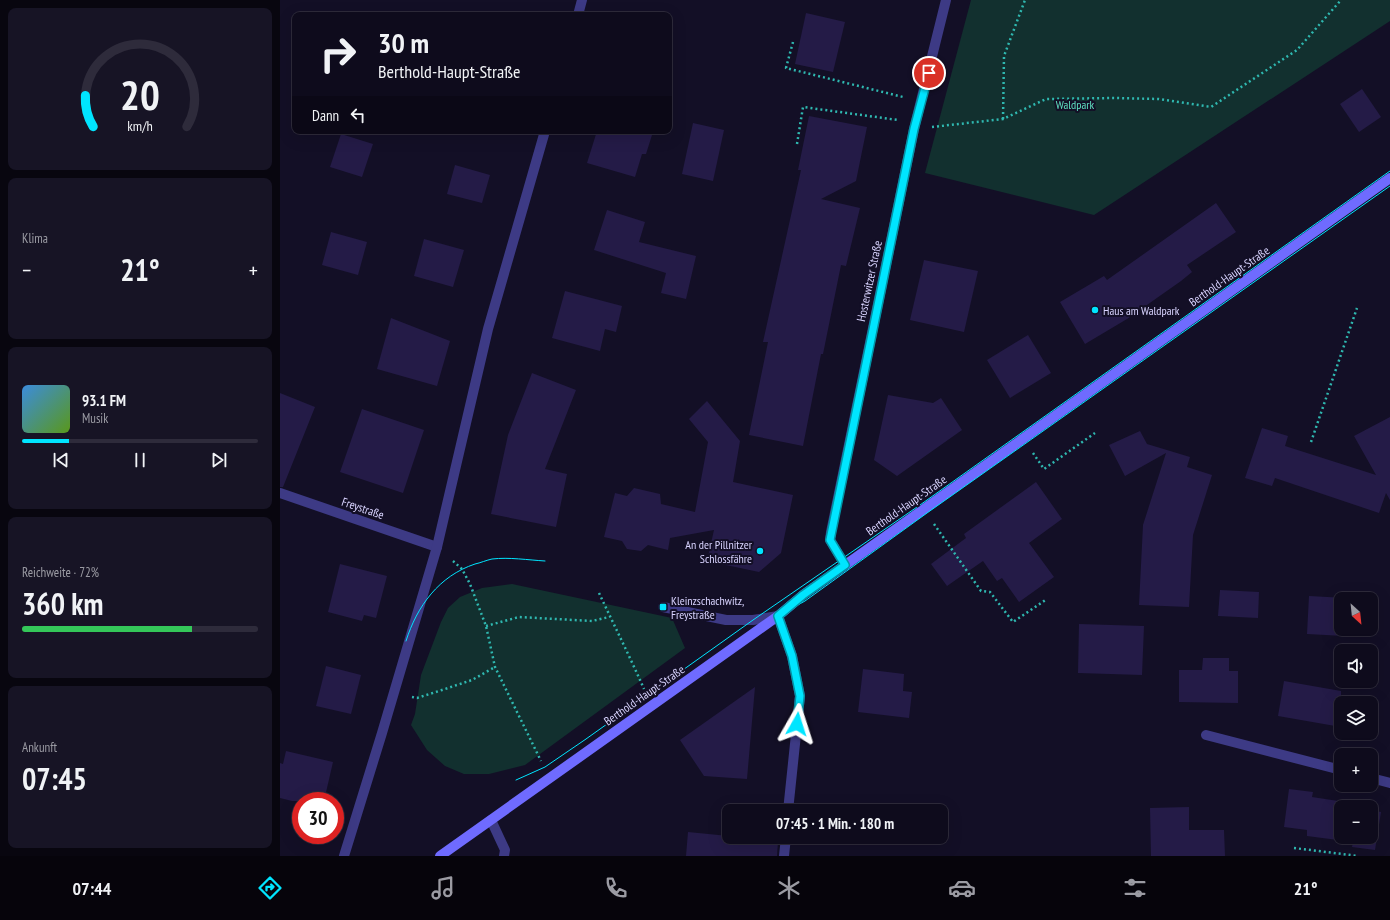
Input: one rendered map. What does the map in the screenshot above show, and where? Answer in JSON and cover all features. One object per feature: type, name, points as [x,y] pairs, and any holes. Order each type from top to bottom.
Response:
[{"type":"street","points":[[579,12],[582,0]]},
{"type":"street","name":"Hosterwitzer Straße","points":[[845,565],[830,540],[915,126],[946,0]]},
{"type":"street","points":[[344,856],[382,734],[437,547],[488,329],[544,134]]},
{"type":"street","name":"Berthold-Haupt-Straße","points":[[440,856],[778,616],[803,595],[845,565],[1390,178]]},
{"type":"street","name":"Freystraße","points":[[280,493],[437,547]]},
{"type":"street","points":[[663,607],[726,620],[762,619],[778,616],[792,656],[800,696],[789,804]]},
{"type":"street","points":[[1206,735],[1334,768]]},
{"type":"street","points":[[1378,780],[1390,783]]},
{"type":"street","points":[[491,820],[505,850],[504,856]]},
{"type":"street","points":[[784,856],[785,844]]},
{"type":"path","points":[[1003,119],[1004,56],[1025,0]]},
{"type":"path","points":[[797,144],[802,107],[915,126],[1003,119],[1046,100],[1114,98],[1159,99],[1211,107],[1297,50],[1341,0]]},
{"type":"path","points":[[793,42],[786,68],[921,102]]},
{"type":"path","points":[[1311,442],[1357,308]]},
{"type":"path","points":[[1024,438],[1044,469],[1095,433]]},
{"type":"path","points":[[924,509],[981,591],[990,592],[1013,622],[1047,598]]},
{"type":"path","points":[[437,547],[462,569],[470,584],[486,626],[495,667],[544,767],[551,777]]},
{"type":"path","points":[[599,593],[629,654],[651,706]]},
{"type":"path","points":[[486,626],[519,617],[592,621],[610,617]]},
{"type":"path","points":[[394,692],[417,698],[472,680],[495,667]]},
{"type":"path","points":[[1294,848],[1358,856]]},
{"type":"green space","name":"Waldpark","points":[[971,0],[1390,0],[1390,21],[1094,215],[925,173]]},
{"type":"green space","points":[[512,584],[672,618],[685,648],[525,765],[489,774],[464,774],[445,766],[427,750],[411,725],[415,714],[421,675],[441,622],[448,608],[460,597],[482,588]]},
{"type":"building","points":[[806,13],[845,22],[833,72],[795,64]]},
{"type":"building","points":[[1362,89],[1381,117],[1359,132],[1340,104]]},
{"type":"building","points":[[809,116],[867,127],[856,181],[821,199],[860,208],[846,266],[841,265],[823,354],[821,354],[803,446],[749,435],[768,342],[763,342],[801,170],[798,170]]},
{"type":"building","points":[[693,123],[724,130],[713,181],[682,174]]},
{"type":"building","points":[[341,134],[373,144],[362,177],[330,167]]},
{"type":"building","points":[[596,134],[652,135],[646,154],[642,154],[635,177],[587,163]]},
{"type":"building","points":[[455,165],[490,175],[482,203],[447,194]]},
{"type":"building","points":[[1216,203],[1236,232],[1187,265],[1192,272],[1181,281],[1127,319],[1085,344],[1060,302],[1104,276],[1107,280]]},
{"type":"building","points":[[607,210],[645,222],[639,242],[696,256],[686,299],[661,293],[666,273],[594,250]]},
{"type":"building","points":[[331,232],[367,242],[358,275],[322,265]]},
{"type":"building","points":[[424,239],[464,250],[453,287],[414,276]]},
{"type":"building","points":[[924,260],[978,271],[964,332],[910,320]]},
{"type":"building","points":[[565,291],[622,306],[616,332],[605,329],[600,351],[552,338]]},
{"type":"building","points":[[391,318],[450,341],[437,386],[377,369]]},
{"type":"building","points":[[1028,335],[1051,373],[1010,398],[987,360]]},
{"type":"building","points":[[532,373],[576,390],[545,469],[567,474],[556,527],[491,514],[508,435]]},
{"type":"building","points":[[280,393],[315,407],[283,487],[280,487]]},
{"type":"building","points":[[888,395],[933,403],[941,398],[962,430],[897,476],[874,460]]},
{"type":"building","points":[[707,401],[740,441],[733,482],[793,495],[781,553],[759,572],[707,561],[714,530],[670,538],[668,550],[648,545],[641,551],[627,549],[622,541],[604,537],[615,493],[627,496],[634,488],[660,494],[661,504],[695,512],[708,442],[689,419]]},
{"type":"building","points":[[362,409],[424,430],[403,493],[340,472]]},
{"type":"building","points":[[1390,417],[1390,500],[1386,493],[1379,513],[1275,478],[1272,486],[1245,478],[1262,428],[1288,436],[1285,446],[1376,475],[1354,436]]},
{"type":"building","points":[[1140,431],[1147,444],[1190,457],[1187,467],[1212,475],[1193,535],[1189,607],[1139,605],[1143,525],[1166,453],[1125,476],[1109,445]]},
{"type":"building","points":[[1036,482],[1062,519],[1029,543],[1054,577],[1019,602],[1002,578],[997,581],[983,561],[947,586],[931,564],[966,538],[964,534]]},
{"type":"building","points":[[340,564],[387,576],[376,618],[364,615],[362,621],[328,612]]},
{"type":"building","points":[[1220,590],[1259,592],[1258,618],[1218,616]]},
{"type":"building","points":[[1309,596],[1334,597],[1334,635],[1307,634]]},
{"type":"building","points":[[1079,624],[1144,626],[1142,675],[1078,673]]},
{"type":"building","points":[[1203,658],[1229,658],[1229,671],[1238,671],[1238,703],[1179,702],[1179,670],[1202,670]]},
{"type":"building","points":[[326,666],[361,675],[351,714],[316,706]]},
{"type":"building","points":[[863,669],[904,674],[903,691],[912,692],[909,718],[858,712]]},
{"type":"building","points":[[1284,681],[1341,691],[1341,696],[1334,696],[1334,726],[1278,716]]},
{"type":"building","points":[[755,687],[747,779],[704,776],[680,740]]},
{"type":"building","points":[[286,751],[333,762],[326,792],[292,792],[292,801],[280,798],[280,763],[283,764]]},
{"type":"building","points":[[1289,789],[1313,792],[1312,797],[1334,800],[1334,840],[1307,836],[1307,830],[1284,827]]},
{"type":"building","points":[[1189,807],[1189,830],[1224,830],[1225,856],[1151,856],[1150,808]]},
{"type":"building","points":[[1378,811],[1381,812],[1378,831]]},
{"type":"building","points":[[688,832],[722,835],[722,844],[778,844],[777,856],[686,856]]},
{"type":"building","points":[[1353,844],[1376,844],[1375,850],[1352,847]]},
{"type":"tram line","points":[[516,780],[545,767],[586,739],[753,620],[920,505],[1390,171]]},
{"type":"tram line","points":[[778,616],[805,601],[1390,186]]},
{"type":"tram line","points":[[406,641],[416,616],[423,604],[440,584],[462,569],[498,558],[545,561]]},
{"type":"place","name":"Haus am Waldpark","points":[[1095,310]]},
{"type":"place","name":"An der Pillnitzer Schlossfähre","points":[[760,551]]},
{"type":"place","name":"Kleinzschachwitz, Freystraße","points":[[663,607]]},
{"type":"route","points":[[797,724],[800,696],[792,656],[778,616],[803,595],[845,565],[830,540],[914,129],[929,73]]}]
